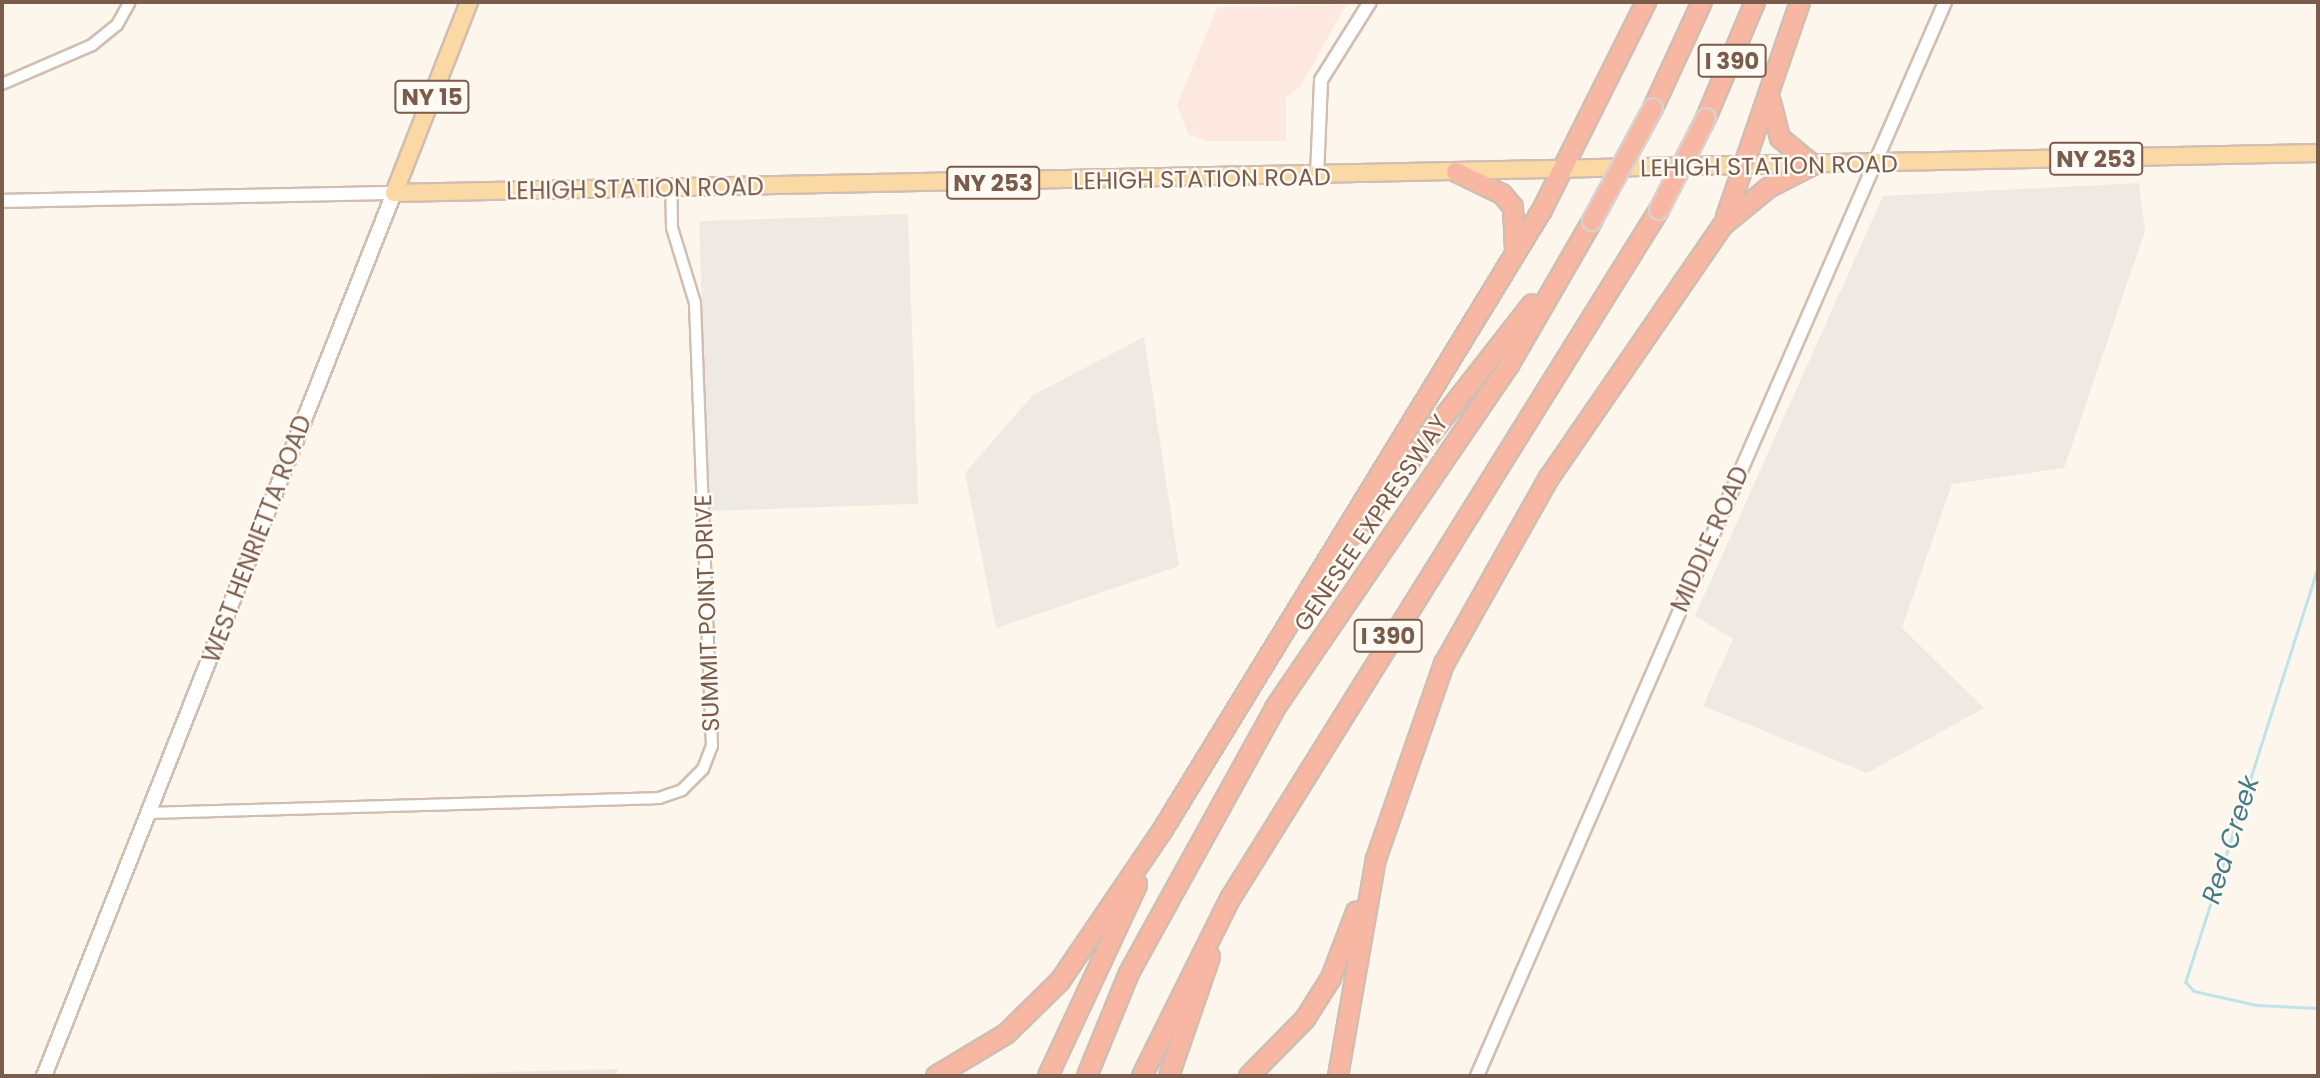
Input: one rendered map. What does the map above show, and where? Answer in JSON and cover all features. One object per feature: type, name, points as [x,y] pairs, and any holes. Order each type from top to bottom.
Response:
[{"type":"highway","points":[[936,1076],[1006,1034],[1060,981],[1162,831],[1514,255],[1561,170],[1646,2]]},
{"type":"highway","name":"GENESEE EXPRESSWAY","points":[[1087,1076],[1129,974],[1275,708],[1508,365],[1592,221],[1653,108],[1702,2]]},
{"type":"highway","name":"I 390","points":[[1142,1076],[1230,899],[1659,209],[1706,118],[1755,2]]},
{"type":"highway","points":[[1248,1076],[1305,1019],[1331,978],[1444,664],[1503,551],[1723,225],[1771,102],[1800,2]]},
{"type":"highway","points":[[1723,225],[1768,188],[1814,165],[1780,138],[1771,102]]},
{"type":"highway","points":[[1456,172],[1502,194],[1513,207],[1514,255]]},
{"type":"highway","points":[[1301,600],[1569,257]]},
{"type":"highway","points":[[1048,1076],[1162,831]]},
{"type":"highway","points":[[1338,1076],[1376,859]]},
{"type":"highway","points":[[1169,1076],[1230,899]]},
{"type":"main road","name":"WEST HENRIETTA ROAD","points":[[44,1076],[470,2]]},
{"type":"main road","name":"LEHIGH STATION ROAD","points":[[394,193],[1317,176],[2318,153]]},
{"type":"street","points":[[2,84],[92,45],[117,25],[130,2]]},
{"type":"street","points":[[1317,176],[1321,80],[1370,2]]},
{"type":"street","name":"MIDDLE ROAD","points":[[1477,1076],[1945,2]]},
{"type":"street","name":"SUMMIT POINT DRIVE","points":[[149,813],[659,798],[682,790],[703,769],[712,746],[696,309],[673,228],[671,189]]},
{"type":"street","name":"LEHIGH STATION ROAD","points":[[2,201],[394,193]]},
{"type":"shaded area","points":[[1346,5],[1300,87],[1286,97],[1286,141],[1207,141],[1188,134],[1177,105],[1217,7]]},
{"type":"shaded area","points":[[2139,183],[2145,231],[2064,468],[1952,484],[1902,628],[1984,708],[1867,773],[1703,706],[1733,639],[1695,616],[1883,196]]},
{"type":"shaded area","points":[[908,214],[918,504],[709,511],[699,221]]},
{"type":"shaded area","points":[[1144,337],[1179,566],[996,628],[965,473],[1033,395]]},
{"type":"shaded area","points":[[618,1069],[615,1076],[349,1076]]},
{"type":"waterway","name":"Red Creek","points":[[2318,568],[2186,982],[2194,991],[2257,1005],[2318,1008]]}]
